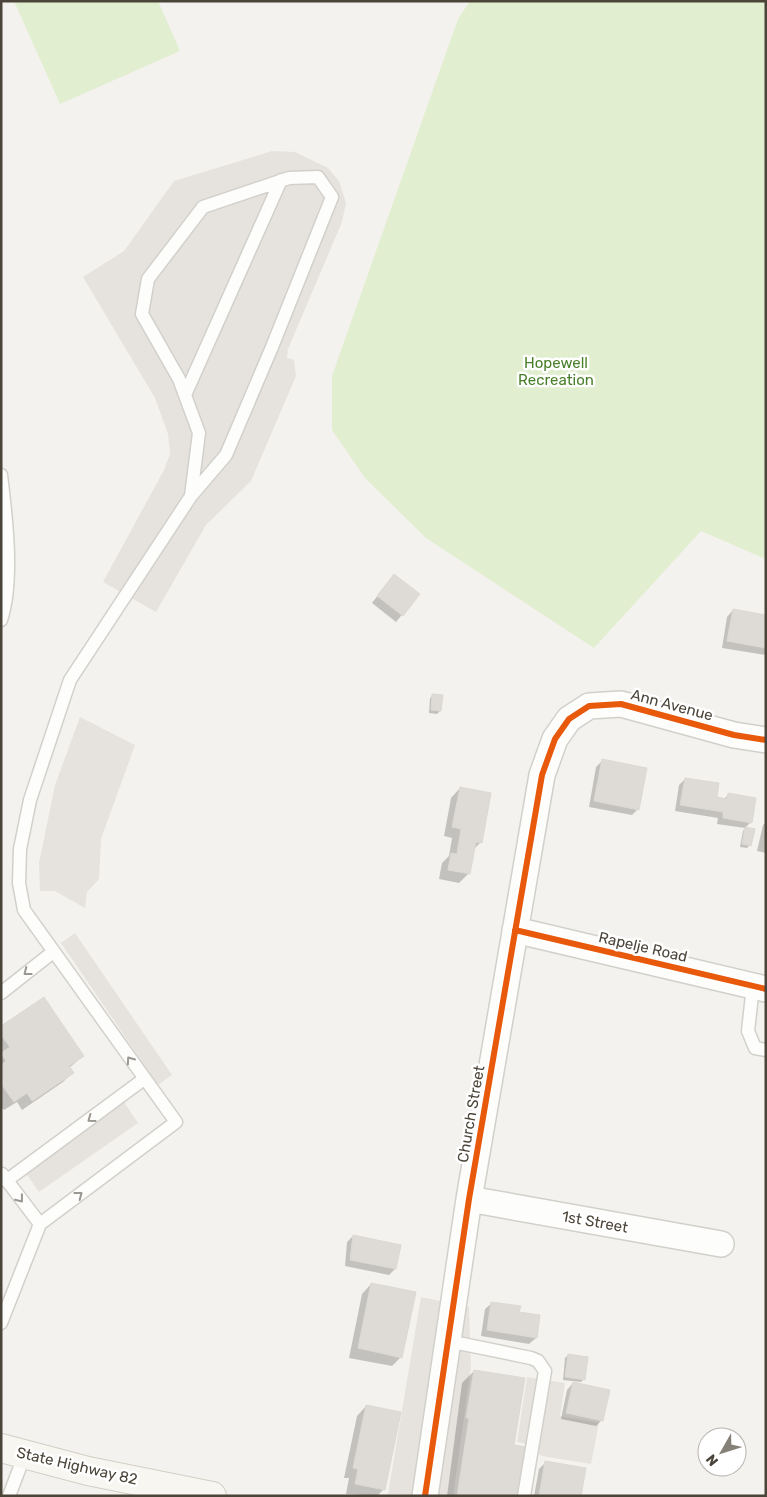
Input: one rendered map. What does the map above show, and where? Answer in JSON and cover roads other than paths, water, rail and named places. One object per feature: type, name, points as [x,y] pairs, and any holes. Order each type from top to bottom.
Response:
[{"type":"main road","name":"State Highway 82","points":[[13,1451],[88,1471],[212,1496]]},
{"type":"street","name":"Ann Avenue","points":[[555,739],[569,719],[589,706],[621,704],[734,735],[766,740]]},
{"type":"street","name":"Church Street","points":[[425,1496],[469,1199],[515,930],[542,775],[555,739]]},
{"type":"street","name":"Rapelje Road","points":[[515,930],[760,988]]},
{"type":"street","name":"1st Street","points":[[469,1199],[722,1244]]},
{"type":"lane","points":[[1,1323],[40,1224],[176,1122],[144,1080],[24,910],[19,883],[20,849],[30,800],[70,680],[191,496],[226,455],[272,347],[332,197],[318,177],[281,180],[203,207],[148,279],[142,314],[179,379],[199,433],[191,496]]},
{"type":"lane","points":[[185,395],[281,180]]},
{"type":"lane","points":[[1,474],[8,533],[5,608],[1,620]]},
{"type":"lane","points":[[1,993],[53,952]]},
{"type":"lane","points":[[760,988],[748,1031],[755,1048],[766,1050]]},
{"type":"lane","points":[[40,1224],[4,1177],[144,1080]]},
{"type":"lane","points":[[448,1341],[531,1358],[538,1361],[546,1371],[524,1496]]},
{"type":"lane","points":[[9,1496],[13,1451]]},
{"type":"park label","name":"Hopewell Recreation","points":[[556,372]]}]
